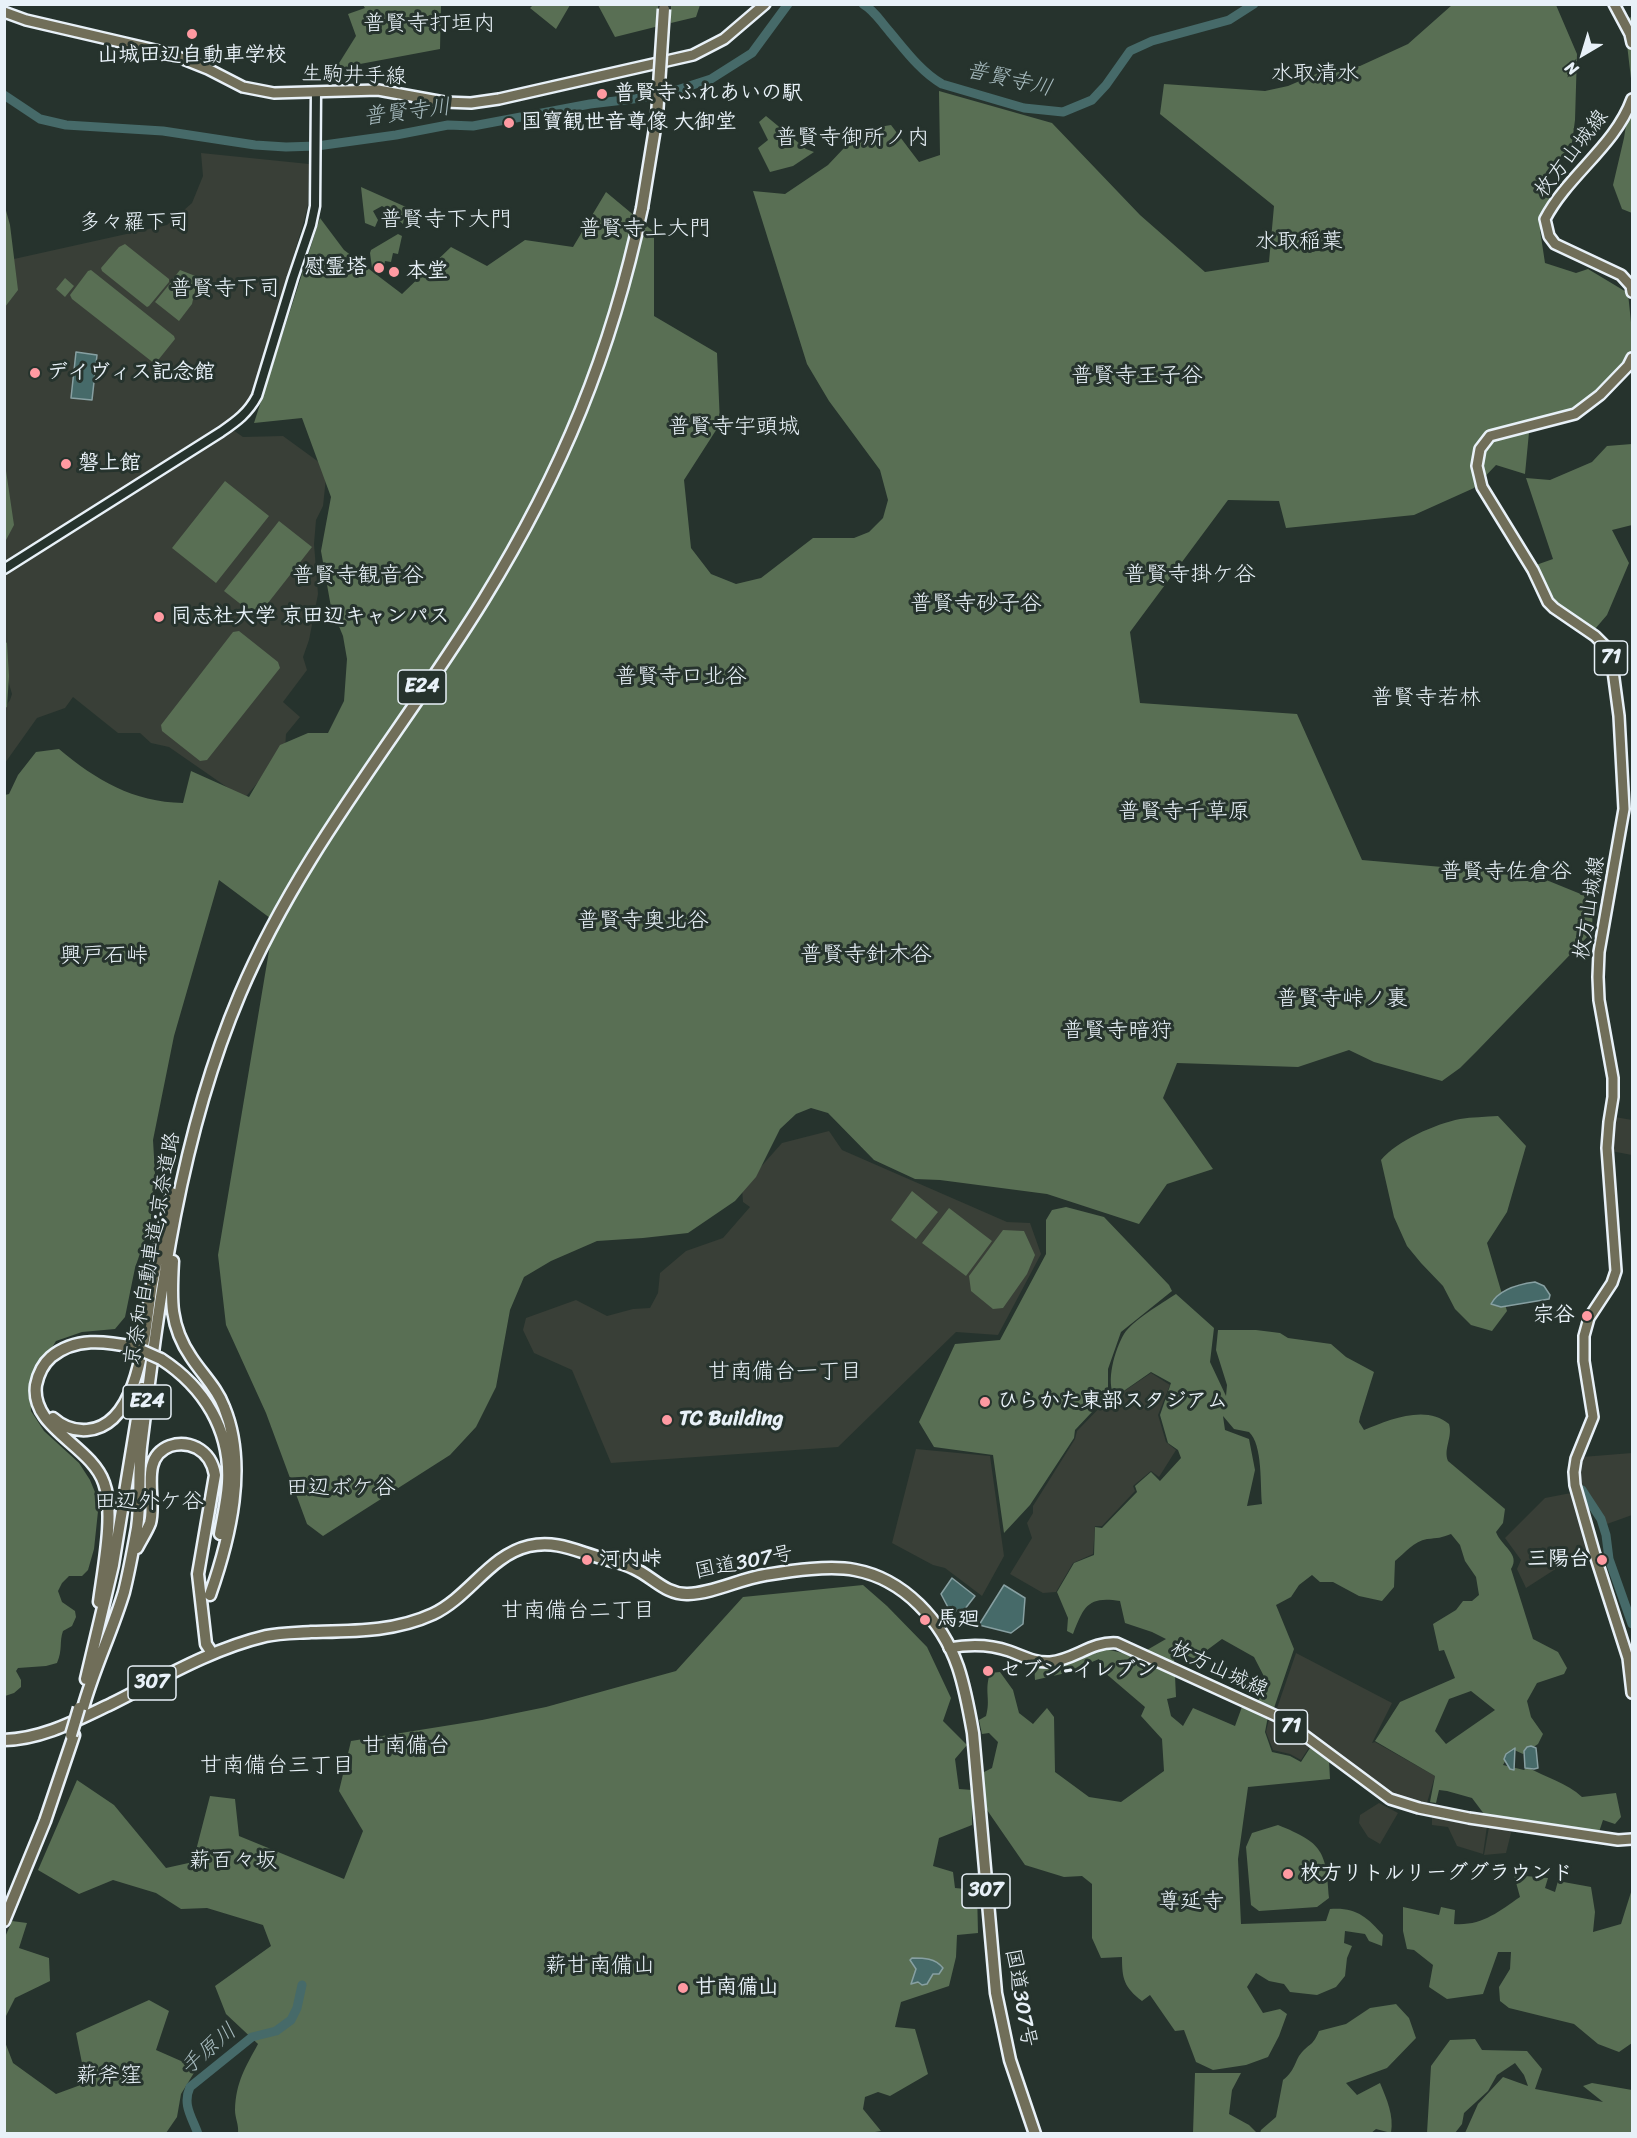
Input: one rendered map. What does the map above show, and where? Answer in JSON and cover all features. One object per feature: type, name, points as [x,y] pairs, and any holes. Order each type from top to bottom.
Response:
[{"type":"highway","name":"京奈和自動車道;京奈道路","points":[[81,1708],[113,1565],[176,1190],[218,1048],[259,951],[312,855],[482,602],[545,492],[586,401],[613,323],[642,208],[657,116],[664,7]]},
{"type":"highway","name":"京奈和自動車道;京奈道路","points":[[4,1921],[45,1821],[81,1708],[123,1594],[138,1518],[139,1461],[176,1190]]},
{"type":"highway","points":[[134,1350],[88,1347],[74,1350],[56,1360],[46,1371],[42,1386],[43,1401],[50,1414],[65,1427],[79,1430],[92,1429],[107,1422],[122,1406],[135,1377],[143,1345],[152,1284],[176,1190]]},
{"type":"highway","points":[[176,1190],[171,1291],[175,1326],[191,1357],[224,1406],[236,1458],[231,1515],[220,1566],[206,1598]]},
{"type":"highway","points":[[83,1691],[103,1568],[108,1497],[105,1484],[95,1465],[45,1418],[37,1399],[37,1380],[47,1361],[68,1347],[97,1341],[134,1350],[160,1361],[185,1383],[200,1401],[214,1427],[221,1452],[223,1476],[213,1517],[206,1598]]},
{"type":"highway","points":[[131,1558],[150,1524],[152,1506],[150,1476],[155,1460],[160,1453],[171,1446],[181,1444],[198,1449],[211,1461],[214,1475],[198,1574],[206,1598],[213,1641],[212,1653]]},
{"type":"highway","name":"国道307号","points":[[5,1743],[71,1724],[212,1653],[267,1636],[401,1626],[444,1608],[508,1554],[525,1547],[547,1544],[576,1549],[633,1568],[668,1590],[684,1594],[710,1590],[762,1575],[830,1569],[855,1570],[887,1581],[911,1596],[926,1612],[957,1664],[967,1700],[973,1733],[996,1993],[1010,2060],[1035,2133]]},
{"type":"highway","name":"京奈和自動車道;京奈道路","points":[[4,1912],[42,1820],[72,1735]]},
{"type":"main road","name":"生駒井手線","points":[[4,12],[26,20],[168,53],[208,69],[243,87],[274,93],[378,90],[444,102],[471,103],[498,99],[693,54],[724,39],[765,4]]},
{"type":"main road","points":[[1614,4],[1630,34],[1632,43]]},
{"type":"main road","name":"枚方山城線","points":[[1632,99],[1627,114],[1608,140],[1558,196],[1545,219],[1549,237],[1555,244],[1622,275],[1632,292]]},
{"type":"main road","name":"枚方山城線","points":[[1632,358],[1628,366],[1575,414],[1490,436],[1480,449],[1477,466],[1482,487],[1533,570],[1548,602],[1595,636],[1609,650],[1617,695],[1624,809],[1599,952],[1598,977],[1599,1000],[1613,1078],[1607,1148],[1616,1271],[1612,1283],[1589,1318],[1584,1336],[1584,1361],[1593,1417],[1576,1459],[1574,1472],[1575,1485],[1595,1555],[1628,1658],[1632,1693]]},
{"type":"main road","name":"枚方山城線","points":[[949,1648],[988,1646],[1047,1663],[1061,1661],[1084,1649],[1105,1642],[1117,1643],[1281,1718],[1390,1799],[1419,1808],[1469,1818],[1618,1840],[1632,1839]]},
{"type":"street","points":[[4,569],[221,432],[251,408],[257,396],[315,206],[316,92]]},
{"type":"shaded area","points":[[201,153],[309,164],[308,205],[304,221],[248,406],[239,415],[5,564],[5,261],[167,225],[192,203],[203,176]]},
{"type":"shaded area","name":"同志社大学 京田辺キャンパス","points":[[233,430],[243,437],[283,436],[327,468],[323,506],[316,520],[314,544],[318,594],[309,640],[303,657],[307,670],[283,702],[300,717],[286,734],[285,750],[244,799],[169,747],[151,743],[140,733],[118,733],[73,697],[65,708],[37,718],[5,763],[5,707],[12,694],[5,670],[5,574]]},
{"type":"shaded area","points":[[1615,1117],[1632,1120],[1632,1155],[1611,1151]]},
{"type":"shaded area","points":[[829,1131],[842,1150],[1007,1222],[1030,1223],[1041,1254],[998,1335],[956,1332],[838,1447],[611,1463],[572,1370],[534,1353],[523,1330],[526,1318],[576,1300],[607,1316],[633,1309],[650,1308],[658,1293],[660,1273],[686,1251],[723,1238],[750,1207],[743,1202],[742,1188],[782,1143]]},
{"type":"shaded area","points":[[1151,1373],[1170,1385],[1158,1415],[1166,1442],[1176,1450],[1159,1477],[1151,1471],[1133,1486],[1135,1491],[1102,1526],[1095,1526],[1093,1554],[1073,1563],[1056,1592],[1043,1593],[1010,1574],[1032,1538],[1027,1523],[1033,1513],[1033,1506],[1075,1439],[1077,1431],[1111,1396],[1114,1398]]},
{"type":"shaded area","points":[[916,1449],[990,1456],[1004,1556],[982,1596],[945,1568],[933,1565],[892,1543]]},
{"type":"shaded area","points":[[1632,1453],[1632,1515],[1607,1524],[1577,1475],[1582,1457]]},
{"type":"shaded area","points":[[1571,1493],[1592,1554],[1585,1559],[1568,1561],[1526,1588],[1517,1569],[1521,1560],[1505,1538],[1545,1498]]},
{"type":"shaded area","points":[[1296,1653],[1392,1703],[1372,1743],[1375,1742],[1435,1776],[1426,1806],[1392,1797],[1276,1711]]},
{"type":"shaded area","points":[[1270,1715],[1310,1746],[1301,1760],[1290,1754],[1273,1750],[1266,1732]]},
{"type":"shaded area","points":[[1379,1803],[1398,1813],[1380,1844],[1368,1837],[1359,1823],[1360,1815]]},
{"type":"shaded area","points":[[1432,1815],[1487,1826],[1483,1854],[1457,1846],[1448,1827],[1432,1825]]},
{"type":"shaded area","points":[[1489,1827],[1509,1829],[1511,1833],[1506,1853],[1484,1855]]},
{"type":"green space","points":[[363,5],[441,5],[440,49],[360,64],[350,76],[331,76],[356,36],[348,14],[365,8]]},
{"type":"green space","points":[[533,5],[570,5],[556,29],[530,8]]},
{"type":"green space","points":[[598,5],[658,5],[659,26],[615,37]]},
{"type":"green space","points":[[671,5],[700,5],[696,17],[671,23]]},
{"type":"green space","points":[[1452,5],[1556,5],[1577,54],[1575,120],[1572,143],[1542,186],[1552,194],[1540,230],[1545,263],[1576,273],[1588,269],[1628,293],[1632,359],[1574,409],[1530,422],[1525,474],[1496,465],[1474,488],[1414,515],[1286,528],[1279,501],[1228,500],[1130,632],[1140,703],[1297,714],[1362,860],[1534,875],[1593,899],[1592,932],[1460,1068],[1442,1081],[1374,1062],[1349,1050],[1298,1067],[1177,1063],[1163,1098],[1213,1169],[1167,1184],[1139,1224],[1047,1194],[940,1180],[915,1179],[874,1160],[828,1113],[811,1108],[796,1114],[780,1129],[756,1177],[735,1201],[688,1233],[597,1241],[551,1261],[524,1277],[510,1310],[496,1387],[476,1427],[450,1455],[323,1536],[307,1524],[266,1413],[226,1325],[218,1255],[274,921],[219,880],[174,1036],[153,1140],[155,1174],[151,1221],[135,1268],[125,1317],[115,1329],[82,1332],[56,1341],[30,1384],[31,1411],[44,1431],[79,1463],[90,1480],[99,1502],[94,1549],[88,1570],[82,1576],[69,1576],[58,1591],[62,1602],[75,1611],[76,1617],[72,1626],[63,1631],[57,1663],[18,1668],[16,1671],[21,1680],[21,1687],[5,1696],[5,795],[9,794],[18,775],[36,752],[59,749],[101,779],[132,794],[165,802],[183,803],[191,771],[249,797],[280,745],[308,733],[328,733],[344,701],[347,659],[343,636],[331,607],[321,551],[331,497],[302,418],[254,423],[320,218],[344,250],[402,294],[451,247],[487,266],[525,240],[573,247],[606,192],[654,232],[654,316],[717,353],[720,424],[684,480],[691,548],[711,574],[736,584],[761,578],[813,538],[854,538],[869,532],[883,518],[888,500],[880,470],[829,401],[807,364],[753,191],[785,194],[828,165],[861,130],[891,125],[919,162],[940,155],[939,91],[1052,123],[1140,215],[1205,272],[1269,262],[1274,206],[1160,114],[1164,84],[1265,91],[1288,86],[1323,71],[1360,66],[1408,44]]},
{"type":"green space","points":[[1632,17],[1632,87],[1624,19]]},
{"type":"green space","points":[[1632,87],[1632,213],[1622,209],[1613,185],[1624,138]]},
{"type":"green space","points":[[766,116],[806,149],[814,152],[793,166],[770,172],[758,148],[768,140],[759,122]]},
{"type":"green space","points":[[361,187],[406,207],[403,224],[389,217],[389,210],[382,206],[373,211],[378,220],[375,227],[365,223]]},
{"type":"green space","points":[[5,207],[10,225],[18,290],[5,307]]},
{"type":"green space","points":[[398,234],[402,236],[398,254],[393,253],[391,262],[385,261],[383,271],[372,268],[371,250]]},
{"type":"green space","points":[[125,244],[169,279],[169,282],[147,307],[102,271],[101,268],[119,247]]},
{"type":"green space","points":[[91,270],[174,336],[175,339],[155,364],[72,299],[70,295]]},
{"type":"green space","points":[[180,270],[198,277],[192,304],[179,321],[155,302],[172,281],[185,291],[172,280]]},
{"type":"green space","points":[[65,278],[74,286],[65,297],[56,289]]},
{"type":"green space","points":[[1632,444],[1632,525],[1612,530],[1629,563],[1607,615],[1595,629],[1566,615],[1540,579],[1536,565],[1553,559],[1526,478],[1550,480],[1592,462],[1607,446]]},
{"type":"green space","points":[[4,457],[14,525],[5,542],[4,542]]},
{"type":"green space","points":[[225,481],[269,516],[216,583],[172,548]]},
{"type":"green space","points":[[279,521],[312,547],[257,617],[224,591]]},
{"type":"green space","points":[[239,631],[278,662],[280,668],[207,760],[200,761],[162,731],[161,725],[233,632]]},
{"type":"green space","points":[[4,641],[7,643],[9,676],[7,707],[5,708]]},
{"type":"green space","points":[[1498,1116],[1526,1146],[1507,1212],[1487,1243],[1507,1311],[1492,1331],[1471,1325],[1455,1309],[1443,1286],[1407,1246],[1394,1217],[1381,1160],[1406,1140],[1439,1125],[1460,1119]]},
{"type":"green space","points":[[912,1191],[938,1212],[916,1239],[891,1220]]},
{"type":"green space","points":[[1066,1207],[1104,1217],[1169,1285],[1172,1291],[1121,1332],[1108,1369],[1108,1395],[1075,1430],[1074,1438],[1030,1505],[1004,1533],[993,1455],[934,1447],[919,1422],[955,1344],[1000,1340],[1046,1254],[1046,1220],[1052,1210]]},
{"type":"green space","points":[[949,1208],[992,1241],[966,1276],[922,1243]]},
{"type":"green space","points":[[1003,1230],[1024,1231],[1035,1255],[1027,1274],[1003,1308],[993,1309],[971,1291],[969,1276]]},
{"type":"green space","points":[[1176,1294],[1214,1328],[1210,1362],[1226,1396],[1227,1385],[1216,1350],[1218,1330],[1256,1330],[1280,1333],[1288,1338],[1331,1344],[1346,1357],[1374,1372],[1359,1422],[1364,1430],[1395,1418],[1418,1414],[1440,1418],[1449,1424],[1448,1461],[1505,1509],[1503,1523],[1496,1532],[1514,1559],[1511,1569],[1533,1639],[1558,1652],[1567,1668],[1564,1674],[1537,1683],[1527,1701],[1531,1717],[1543,1734],[1538,1744],[1523,1754],[1512,1749],[1503,1765],[1524,1770],[1527,1767],[1563,1784],[1582,1797],[1616,1793],[1621,1817],[1615,1824],[1603,1820],[1599,1832],[1540,1825],[1484,1814],[1472,1798],[1439,1790],[1436,1803],[1430,1802],[1435,1776],[1375,1741],[1400,1702],[1455,1678],[1444,1650],[1439,1651],[1433,1624],[1456,1610],[1463,1601],[1472,1601],[1479,1595],[1476,1577],[1465,1561],[1460,1545],[1451,1534],[1418,1542],[1395,1561],[1394,1587],[1382,1601],[1359,1596],[1333,1582],[1320,1582],[1312,1575],[1299,1585],[1291,1597],[1276,1605],[1294,1649],[1273,1711],[1256,1703],[1269,1686],[1254,1657],[1222,1639],[1195,1659],[1177,1651],[1173,1664],[1147,1650],[1166,1639],[1125,1623],[1120,1601],[1109,1600],[1101,1600],[1089,1605],[1080,1616],[1073,1634],[1067,1631],[1068,1618],[1057,1592],[1074,1563],[1094,1555],[1095,1527],[1102,1528],[1137,1492],[1135,1486],[1151,1472],[1160,1481],[1181,1458],[1178,1450],[1168,1443],[1160,1415],[1171,1383],[1151,1372],[1115,1397],[1111,1383],[1117,1348],[1124,1334],[1140,1318]],"holes":[[[1223,1416],[1234,1429],[1249,1432],[1257,1446],[1262,1504],[1247,1506],[1255,1470],[1249,1439],[1225,1430]],[[1471,1691],[1495,1710],[1446,1744],[1435,1731],[1449,1699]]]},
{"type":"green space","points":[[863,1585],[927,1647],[951,1698],[943,1721],[967,1745],[955,1759],[959,1789],[972,1790],[972,1825],[939,1838],[933,1866],[953,1872],[955,1888],[977,1890],[978,1933],[957,1935],[956,1957],[949,1986],[901,2002],[895,2027],[915,2029],[928,2074],[890,2096],[878,2092],[865,2097],[863,2109],[881,2131],[863,2134],[238,2133],[235,2110],[237,2091],[245,2068],[258,2044],[226,2014],[215,1986],[271,1946],[263,1925],[207,1908],[181,1909],[156,1893],[113,1880],[79,1894],[38,1870],[77,1780],[114,1805],[166,1868],[193,1862],[210,1796],[235,1799],[239,1836],[344,1879],[363,1831],[339,1791],[351,1741],[482,1720],[546,1707],[676,1671],[743,1597]]},
{"type":"green space","points":[[1105,1649],[1123,1653],[1175,1676],[1176,1697],[1167,1699],[1171,1716],[1183,1726],[1193,1708],[1235,1726],[1243,1704],[1268,1716],[1265,1732],[1272,1752],[1290,1756],[1301,1762],[1310,1748],[1329,1761],[1330,1779],[1248,1787],[1238,1859],[1241,1924],[1326,1921],[1330,1909],[1347,1910],[1366,1918],[1383,1935],[1382,1946],[1369,1941],[1365,1934],[1345,1931],[1344,1943],[1352,1946],[1347,1958],[1345,1976],[1336,1987],[1317,1995],[1290,1992],[1284,1984],[1269,1981],[1256,1973],[1247,1987],[1263,2013],[1280,2009],[1287,2014],[1268,2057],[1246,2065],[1213,2070],[1196,2062],[1184,2030],[1175,2031],[1150,1995],[1142,2001],[1128,1987],[1124,1977],[1122,1957],[1101,1958],[1092,1938],[1092,1884],[1082,1876],[1064,1877],[1025,1865],[987,1810],[982,1773],[992,1768],[998,1742],[989,1733],[982,1734],[979,1720],[986,1716],[990,1673],[1000,1672],[1013,1690],[1019,1713],[1033,1724],[1047,1708],[1054,1717],[1055,1772],[1089,1797],[1121,1802],[1164,1771],[1162,1739],[1141,1716],[1145,1707],[1104,1672],[1099,1659],[1066,1673],[1035,1680],[1034,1664],[1062,1667]]},
{"type":"green space","name":"枚方リトルリーググラウンド","points":[[1278,1825],[1305,1837],[1319,1851],[1323,1859],[1329,1898],[1317,1907],[1259,1911],[1251,1905],[1246,1847],[1252,1833]]},
{"type":"green space","points":[[1514,1875],[1548,1878],[1545,1888],[1555,1892],[1558,1881],[1591,1887],[1595,1912],[1593,1932],[1621,1924],[1632,1889],[1632,2043],[1619,2052],[1598,2044],[1574,2024],[1509,2008],[1500,2001],[1499,1987],[1510,1969],[1511,1952],[1498,1952],[1483,1994],[1447,1999],[1429,1987],[1433,1965],[1414,1950],[1407,1949],[1403,1931],[1403,1907],[1439,1915],[1441,1907],[1455,1910],[1454,1924],[1473,1923],[1489,1917],[1520,1897]]},
{"type":"green space","points":[[12,1921],[27,1923],[19,1948],[49,1958],[50,1981],[15,1998],[5,2018],[5,1937]]},
{"type":"green space","points":[[149,2000],[169,2011],[156,2050],[197,2068],[181,2094],[177,2117],[166,2133],[5,2133],[5,2042],[13,2063],[56,2094],[86,2083],[76,2033]]},
{"type":"green space","points":[[1396,2004],[1409,2018],[1416,2038],[1387,2068],[1346,2083],[1357,2095],[1380,2083],[1391,2114],[1391,2133],[1376,2129],[1370,2134],[1357,2132],[1354,2134],[1260,2133],[1276,2117],[1283,2080],[1291,2072],[1300,2054],[1314,2041],[1319,2031],[1346,2024],[1370,2008]]},
{"type":"green space","points":[[1475,2039],[1482,2050],[1527,2051],[1542,2069],[1535,2089],[1603,2102],[1583,2086],[1592,2083],[1632,2090],[1632,2133],[1465,2133],[1478,2104],[1503,2077],[1528,2086],[1524,2075],[1515,2063],[1497,2075],[1488,2091],[1464,2113],[1462,2124],[1455,2133],[1427,2133],[1431,2066],[1450,2040]]},
{"type":"green space","points":[[1195,2073],[1241,2073],[1232,2090],[1229,2114],[1249,2125],[1257,2133],[1193,2133]]},
{"type":"water","points":[[76,352],[97,355],[92,400],[71,398]]},
{"type":"water","points":[[1535,1282],[1544,1286],[1550,1295],[1549,1299],[1501,1307],[1491,1304],[1504,1291]]},
{"type":"water","points":[[952,1578],[975,1596],[961,1614],[957,1610],[952,1615],[941,1594]]},
{"type":"water","points":[[1004,1585],[1025,1598],[1023,1624],[1011,1633],[979,1625]]},
{"type":"water","points":[[1531,1746],[1536,1748],[1538,1768],[1534,1769],[1525,1768],[1524,1751]]},
{"type":"water","points":[[1515,1748],[1514,1770],[1510,1769],[1504,1759],[1506,1754]]},
{"type":"water","points":[[912,1958],[933,1960],[943,1968],[939,1974],[933,1974],[927,1984],[922,1985],[918,1982],[911,1984],[916,1969],[910,1960]]},
{"type":"waterway","name":"普賢寺川","points":[[4,95],[40,119],[66,125],[163,131],[255,145],[317,146],[448,125],[473,126],[677,90],[711,79],[752,53],[788,4]]},
{"type":"waterway","name":"普賢寺川","points":[[863,4],[874,13],[920,67],[942,84],[1024,108],[1063,112],[1092,100],[1106,85],[1130,51],[1152,41],[1229,20],[1254,4]]},
{"type":"waterway","points":[[1582,1490],[1601,1519],[1609,1559],[1632,1624]]},
{"type":"waterway","name":"手原川","points":[[198,2134],[187,2105],[190,2087],[252,2037],[276,2031],[291,2020],[297,2008],[302,1985]]},
{"type":"place","name":"山城田辺自動車学校","points":[[192,34]]},
{"type":"place","name":"普賢寺ふれあいの駅","points":[[602,94]]},
{"type":"place","name":"国寶観世音尊像 大御堂","points":[[509,123]]},
{"type":"place","name":"慰霊塔","points":[[379,268]]},
{"type":"place","name":"本堂","points":[[394,272]]},
{"type":"place","name":"デイヴィス記念館","points":[[35,373]]},
{"type":"place","name":"磐上館","points":[[66,464]]},
{"type":"place","name":"同志社大学 京田辺キャンパス","points":[[159,617]]},
{"type":"place","name":"宗谷","points":[[1587,1316]]},
{"type":"place","name":"ひらかた東部スタジアム","points":[[985,1402]]},
{"type":"place","name":"TC Building","points":[[667,1420]]},
{"type":"place","name":"河内峠","points":[[587,1560]]},
{"type":"place","name":"三陽台","points":[[1602,1560]]},
{"type":"place","name":"馬廻","points":[[925,1620]]},
{"type":"place","name":"セブン-イレブン","points":[[988,1671]]},
{"type":"place","name":"枚方リトルリーググラウンド","points":[[1288,1874]]},
{"type":"place","name":"甘南備山","points":[[683,1988]]},
{"type":"district","name":"普賢寺打垣内","points":[[429,24]]},
{"type":"district","name":"水取清水","points":[[1315,74]]},
{"type":"district","name":"普賢寺御所ノ内","points":[[852,138]]},
{"type":"district","name":"普賢寺下大門","points":[[446,220]]},
{"type":"district","name":"多々羅下司","points":[[134,223]]},
{"type":"district","name":"普賢寺上大門","points":[[645,229]]},
{"type":"district","name":"水取稲葉","points":[[1299,242]]},
{"type":"district","name":"普賢寺下司","points":[[225,289]]},
{"type":"district","name":"普賢寺王子谷","points":[[1137,376]]},
{"type":"district","name":"普賢寺宇頭城","points":[[734,427]]},
{"type":"district","name":"普賢寺掛ケ谷","points":[[1190,575]]},
{"type":"district","name":"普賢寺観音谷","points":[[358,576]]},
{"type":"district","name":"普賢寺砂子谷","points":[[976,604]]},
{"type":"district","name":"普賢寺口北谷","points":[[681,677]]},
{"type":"district","name":"普賢寺若林","points":[[1426,698]]},
{"type":"district","name":"普賢寺千草原","points":[[1184,812]]},
{"type":"district","name":"普賢寺佐倉谷","points":[[1506,872]]},
{"type":"district","name":"普賢寺奥北谷","points":[[643,921]]},
{"type":"district","name":"普賢寺針木谷","points":[[866,955]]},
{"type":"district","name":"興戸石峠","points":[[104,956]]},
{"type":"district","name":"普賢寺峠ノ裏","points":[[1342,999]]},
{"type":"district","name":"普賢寺暗狩","points":[[1117,1031]]},
{"type":"district","name":"甘南備台一丁目","points":[[785,1372]]},
{"type":"district","name":"田辺ボケ谷","points":[[341,1488]]},
{"type":"district","name":"田辺外ケ谷","points":[[149,1502]]},
{"type":"district","name":"甘南備台二丁目","points":[[578,1611]]},
{"type":"district","name":"甘南備台","points":[[406,1746]]},
{"type":"district","name":"甘南備台三丁目","points":[[277,1766]]},
{"type":"district","name":"薪百々坂","points":[[233,1861]]},
{"type":"district","name":"尊延寺","points":[[1191,1902]]},
{"type":"district","name":"薪甘南備山","points":[[600,1966]]},
{"type":"district","name":"薪斧窪","points":[[109,2076]]}]
